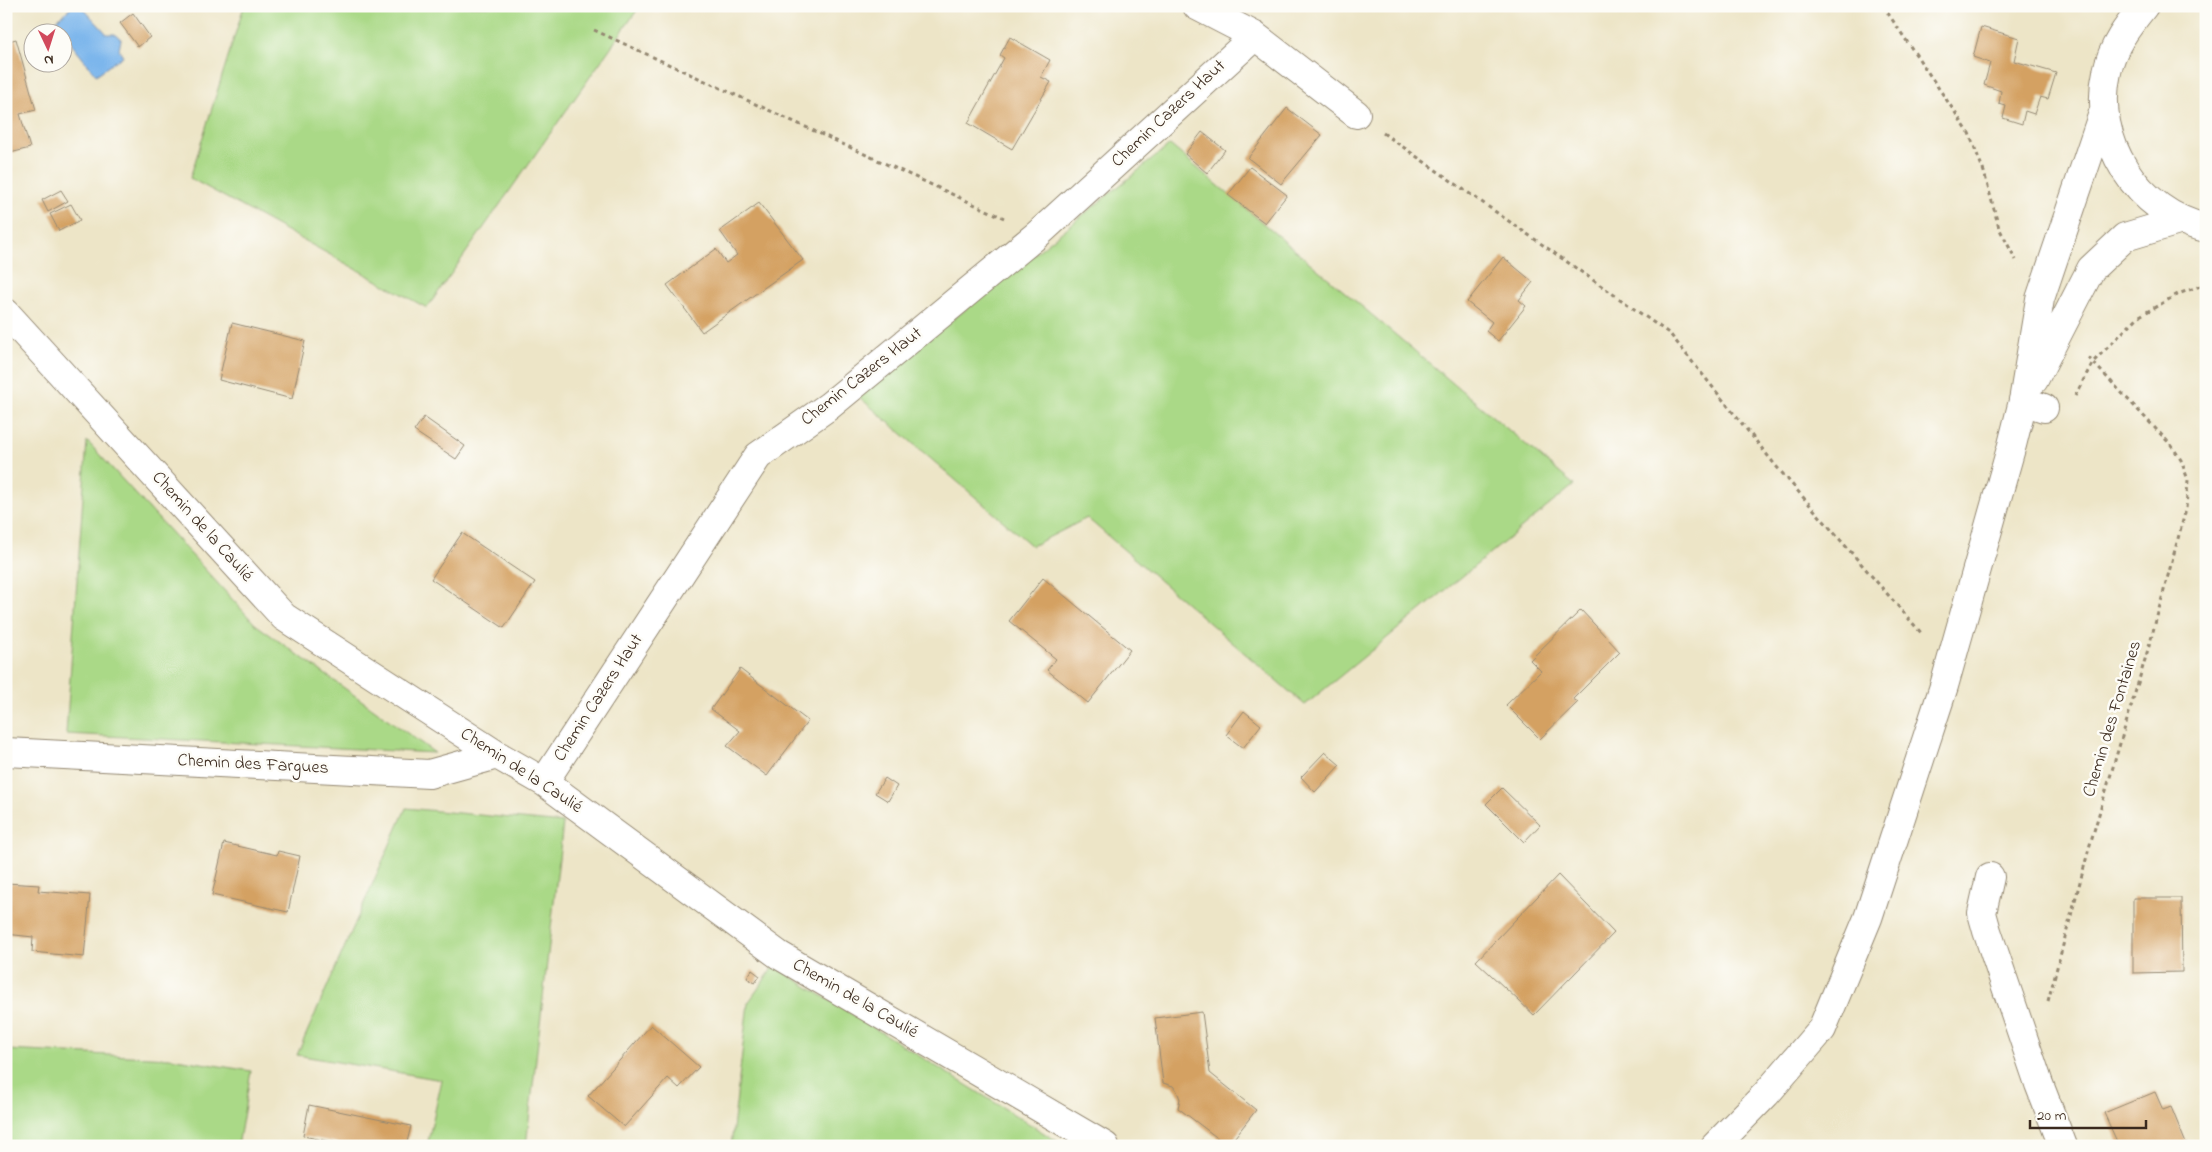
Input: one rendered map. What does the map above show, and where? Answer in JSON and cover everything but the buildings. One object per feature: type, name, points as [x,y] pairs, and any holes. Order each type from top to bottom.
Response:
[{"type":"street","points":[[1197,6],[1255,36],[1356,114]]},
{"type":"street","points":[[2144,6],[2121,35],[2106,72],[2104,110],[2111,145],[2127,176],[2151,201],[2198,228]]},
{"type":"street","name":"Chemin Cazers Haut","points":[[544,782],[758,456],[829,406],[1038,234],[1255,36]]},
{"type":"street","points":[[2033,405],[2040,299],[2104,110]]},
{"type":"street","points":[[1715,1146],[1766,1094],[1822,1029],[1868,918],[2033,405],[2062,329],[2091,269],[2125,237],[2198,228]]},
{"type":"street","name":"Chemin de la Caulié","points":[[6,313],[284,617],[497,755],[544,782],[779,955],[1105,1146]]},
{"type":"street","name":"Chemin des Fargues","points":[[6,752],[429,774],[497,755]]},
{"type":"street","points":[[1990,877],[1982,913],[1986,931],[2039,1084],[2063,1146]]},
{"type":"path","points":[[1883,6],[1969,134],[1984,172],[1999,228],[2020,267]]},
{"type":"path","points":[[594,30],[1038,234]]},
{"type":"path","points":[[1356,114],[1670,334],[1776,466],[1949,666]]},
{"type":"path","points":[[2071,404],[2093,362],[2138,316],[2178,294],[2206,284]]},
{"type":"path","name":"Chemin des Fontaines","points":[[2047,1004],[2091,841],[2150,646],[2186,509],[2188,480],[2182,460],[2172,446],[2078,348]]},
{"type":"green space","points":[[244,6],[640,6],[427,308],[190,178]]},
{"type":"green space","points":[[1170,145],[1574,485],[1305,705],[1087,518],[1032,546],[858,396]]},
{"type":"green space","points":[[87,441],[255,624],[435,753],[66,734]]},
{"type":"green space","points":[[406,808],[563,823],[526,1146],[427,1146],[442,1080],[297,1055]]},
{"type":"green space","points":[[774,966],[1065,1146],[731,1146],[748,1003]]},
{"type":"green space","points":[[6,1050],[170,1058],[251,1071],[238,1146],[6,1146]]},
{"type":"water","points":[[73,6],[81,6],[107,34],[115,34],[121,39],[119,50],[123,56],[96,75],[72,45],[72,22],[54,22]]}]
